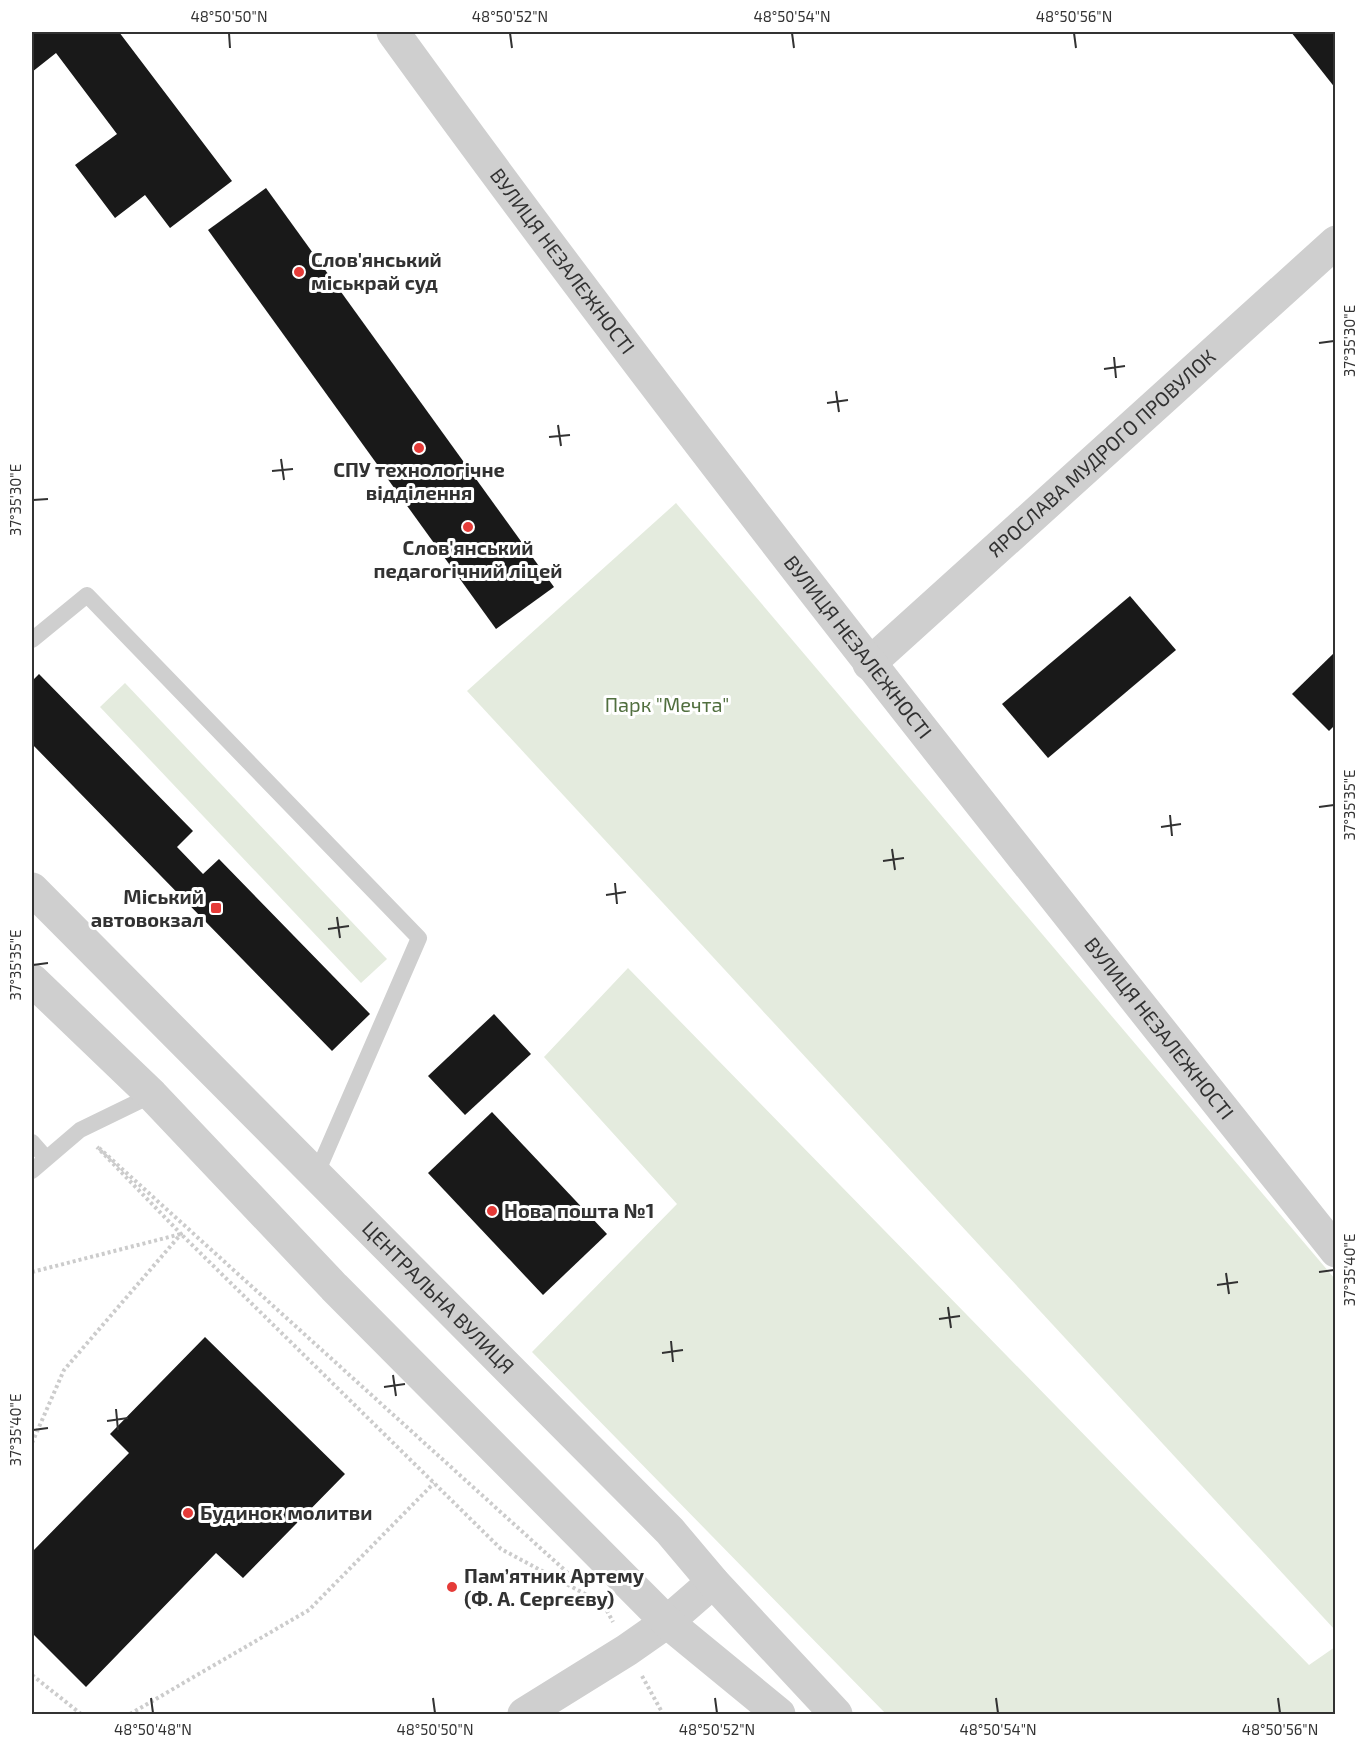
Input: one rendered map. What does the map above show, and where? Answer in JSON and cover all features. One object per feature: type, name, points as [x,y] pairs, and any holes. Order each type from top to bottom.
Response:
[{"type":"street","name":"ВУЛИЦЯ НЕЗАЛЕЖНОСТІ","points":[[393,32],[514,199],[869,664],[1335,1251]]},
{"type":"street","name":"ЯРОСЛАВА МУДРОГО ПРОВУЛОК","points":[[869,664],[1335,242]]},
{"type":"street","name":"ЦЕНТРАЛЬНА ВУЛИЦЯ","points":[[32,889],[670,1531],[713,1582],[836,1714]]},
{"type":"street","points":[[32,980],[152,1095],[334,1287],[667,1622],[779,1714]]},
{"type":"street","points":[[524,1714],[627,1650],[667,1622],[713,1582]]},
{"type":"lane","points":[[32,640],[87,595],[419,938],[316,1175]]},
{"type":"lane","points":[[32,1171],[80,1130],[152,1095]]},
{"type":"lane","points":[[32,1142],[46,1158]]},
{"type":"path","points":[[80,1130],[603,1604],[501,1549],[181,1234],[80,1130]]},
{"type":"path","points":[[32,1272],[181,1234]]},
{"type":"path","points":[[32,1443],[64,1371],[181,1234]]},
{"type":"path","points":[[130,1714],[309,1610],[434,1483]]},
{"type":"path","points":[[32,1675],[81,1714]]},
{"type":"green space","name":"Парк \"Мечта\"","points":[[676,503],[1335,1279],[1335,1630],[467,691]]},
{"type":"green space","points":[[125,683],[387,959],[361,983],[100,707]]},
{"type":"green space","points":[[628,968],[1309,1665],[1335,1647],[1335,1714],[886,1714],[532,1352],[677,1204],[544,1057]]},
{"type":"building","points":[[32,32],[119,32],[232,181],[170,228],[145,195],[115,218],[75,165],[117,134],[56,53],[32,72]]},
{"type":"building","points":[[1291,32],[1336,32],[1336,89]]},
{"type":"building","points":[[266,188],[554,587],[496,629],[208,230]]},
{"type":"building","points":[[1130,596],[1176,650],[1048,758],[1002,704]]},
{"type":"building","points":[[1336,651],[1336,724],[1329,731],[1292,694]]},
{"type":"building","points":[[39,674],[193,831],[177,847],[203,874],[219,859],[370,1014],[332,1051],[32,744],[32,681]]},
{"type":"building","points":[[494,1014],[531,1054],[465,1115],[428,1076]]},
{"type":"building","points":[[492,1112],[607,1234],[543,1295],[428,1173]]},
{"type":"building","name":"Будинок молитви","points":[[205,1337],[345,1474],[243,1578],[216,1553],[86,1687],[32,1633],[32,1552],[129,1453],[110,1434]]},
{"type":"place","name":"Слов'янський міськрай суд","points":[[299,272]]},
{"type":"place","name":"СПУ технологічне відділення","points":[[419,448]]},
{"type":"place","name":"Слов'янський педагогічний ліцей","points":[[468,527]]},
{"type":"place","name":"Міський автовокзал","points":[[216,908]]},
{"type":"place","name":"Нова пошта №1","points":[[492,1211]]},
{"type":"place","name":"Будинок молитви","points":[[188,1513]]},
{"type":"place","name":"Пам’ятник Артему (Ф. А. Сергєєву)","points":[[452,1587]]}]
